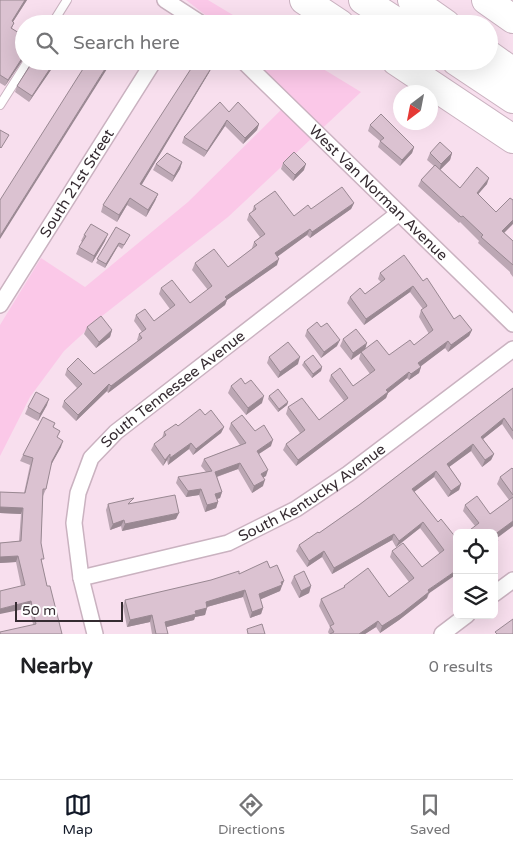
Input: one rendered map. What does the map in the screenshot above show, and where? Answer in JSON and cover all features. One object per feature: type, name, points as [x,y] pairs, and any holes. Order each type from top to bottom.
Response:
[{"type":"highway","points":[[304,0],[326,15]]},
{"type":"highway","points":[[363,0],[386,15]]},
{"type":"highway","points":[[412,0],[433,15]]},
{"type":"highway","points":[[486,0],[513,19]]},
{"type":"highway","points":[[498,61],[513,72]]},
{"type":"highway","points":[[410,70],[513,138]]},
{"type":"highway","points":[[470,70],[513,99]]},
{"type":"street","points":[[165,0],[179,15]]},
{"type":"street","name":"South 21st Street","points":[[0,305],[148,70]]},
{"type":"street","name":"West Van Norman Avenue","points":[[252,70],[513,324]]},
{"type":"street","name":"South Tennessee Avenue","points":[[95,634],[81,578],[74,523],[78,492],[91,458],[116,432],[399,213]]},
{"type":"street","name":"South Kentucky Avenue","points":[[81,578],[228,543],[276,520],[348,474],[513,349]]},
{"type":"street","points":[[498,591],[513,580]]},
{"type":"street","points":[[442,634],[462,619]]},
{"type":"lane","points":[[57,15],[66,0]]},
{"type":"lane","points":[[0,105],[22,70]]},
{"type":"shaded area","points":[[186,0],[208,0],[233,15],[205,15]]},
{"type":"shaded area","points":[[264,70],[325,70],[361,92],[228,217],[102,316],[64,351],[30,397],[0,456],[0,325],[41,258],[85,287],[188,202],[292,99]]},
{"type":"building","points":[[0,0],[25,0],[12,21],[14,23],[11,28],[15,30],[15,69],[8,80],[0,75]]},
{"type":"building","points":[[27,70],[49,70],[32,96],[17,86]]},
{"type":"building","points":[[82,70],[104,70],[0,236],[0,200]]},
{"type":"building","points":[[190,70],[210,70],[140,184],[158,194],[148,210],[130,198],[119,215],[103,205]]},
{"type":"building","points":[[220,102],[229,112],[238,102],[259,124],[245,138],[227,120],[207,151],[184,137]]},
{"type":"building","points":[[381,114],[393,126],[393,130],[397,130],[414,147],[402,160],[380,141],[384,138],[370,125]]},
{"type":"building","points":[[0,130],[9,135],[1,148],[0,147]]},
{"type":"building","points":[[440,142],[452,153],[441,164],[430,153]]},
{"type":"building","points":[[294,152],[306,164],[295,175],[283,163]]},
{"type":"building","points":[[167,153],[182,162],[174,176],[156,164]]},
{"type":"building","points":[[435,165],[460,188],[477,167],[489,178],[477,193],[496,212],[510,198],[513,200],[513,220],[502,231],[513,241],[513,265],[481,237],[483,235],[463,216],[461,217],[421,180]]},
{"type":"building","points":[[342,187],[354,203],[312,232],[310,229],[275,253],[279,259],[225,297],[227,299],[111,386],[109,384],[78,415],[64,401],[82,384],[67,369],[78,358],[94,374],[142,338],[139,334],[146,329],[136,315],[145,309],[154,321],[175,305],[161,288],[172,280],[190,303],[212,286],[195,263],[214,249],[228,267],[257,245],[254,242],[265,234],[249,214],[256,209],[254,206],[275,191],[294,216],[308,205],[311,209]]},
{"type":"building","points":[[91,224],[108,234],[94,256],[79,247]]},
{"type":"building","points":[[116,227],[130,235],[124,245],[119,243],[106,264],[97,259]]},
{"type":"building","points":[[404,255],[423,281],[427,278],[454,319],[460,315],[472,330],[451,345],[448,341],[418,363],[421,367],[411,374],[409,372],[386,390],[388,392],[298,460],[286,444],[305,430],[288,407],[302,398],[319,420],[348,398],[331,375],[340,368],[353,386],[375,370],[361,352],[377,340],[389,355],[410,340],[414,345],[433,330],[421,310],[427,306],[413,286],[366,319],[350,297],[360,288],[365,294],[385,279],[380,273]]},
{"type":"building","points":[[101,316],[112,330],[99,342],[87,327]]},
{"type":"building","points":[[317,322],[321,327],[327,323],[340,340],[324,352],[307,330]]},
{"type":"building","points":[[356,329],[367,343],[353,353],[343,339]]},
{"type":"building","points":[[288,342],[300,357],[280,372],[269,357]]},
{"type":"building","points":[[313,355],[322,367],[313,374],[304,362]]},
{"type":"building","points":[[241,378],[245,384],[251,380],[264,396],[248,408],[231,386]]},
{"type":"building","points":[[513,388],[513,431],[504,418],[481,437],[494,454],[485,460],[473,444],[447,464],[461,484],[451,491],[436,471],[412,489],[438,522],[441,519],[453,534],[453,573],[428,590],[429,592],[401,614],[382,626],[378,621],[359,634],[330,634],[334,632],[330,626],[334,624],[321,599],[345,587],[368,568],[389,597],[414,578],[392,551],[403,543],[422,567],[444,550],[423,522],[399,541],[394,534],[334,568],[324,551],[309,561],[299,545],[359,505]]},
{"type":"building","points":[[278,389],[288,402],[279,409],[269,396]]},
{"type":"building","points":[[36,392],[49,399],[40,414],[28,407]]},
{"type":"building","points":[[200,409],[205,415],[211,410],[224,427],[196,449],[191,443],[170,458],[170,454],[165,460],[154,444],[166,435],[164,432],[176,424],[178,426]]},
{"type":"building","points":[[242,415],[255,431],[264,425],[273,440],[257,451],[268,470],[261,474],[265,480],[254,486],[240,463],[215,472],[222,492],[215,494],[218,502],[207,505],[201,489],[188,491],[178,477],[212,471],[204,459],[246,443],[231,423]]},
{"type":"building","points":[[43,417],[55,423],[53,427],[60,431],[57,437],[63,441],[52,461],[46,489],[43,489],[41,543],[44,559],[41,559],[47,586],[50,586],[62,634],[0,634],[0,632],[36,624],[31,601],[0,609],[0,591],[25,585],[18,556],[0,557],[0,543],[21,541],[23,508],[0,507],[0,492],[25,493],[33,458],[23,455]]},
{"type":"building","points":[[513,469],[513,495],[500,477]]},
{"type":"building","points":[[175,495],[179,513],[125,524],[124,520],[113,524],[108,504],[134,498],[128,504]]},
{"type":"building","points":[[477,496],[490,514],[513,497],[513,521],[498,532],[498,529],[471,529],[479,523],[465,505]]},
{"type":"building","points":[[267,561],[270,568],[277,565],[284,581],[281,582],[282,585],[259,594],[263,608],[252,612],[245,590],[206,602],[207,608],[195,611],[196,614],[165,622],[168,634],[156,634],[152,615],[130,620],[125,600],[211,580],[239,571],[239,574]]},
{"type":"building","points":[[304,571],[311,586],[301,591],[294,576]]},
{"type":"building","points":[[513,619],[513,634],[497,634],[495,632]]},
{"type":"building","points":[[262,624],[265,634],[248,634],[247,629]]}]
